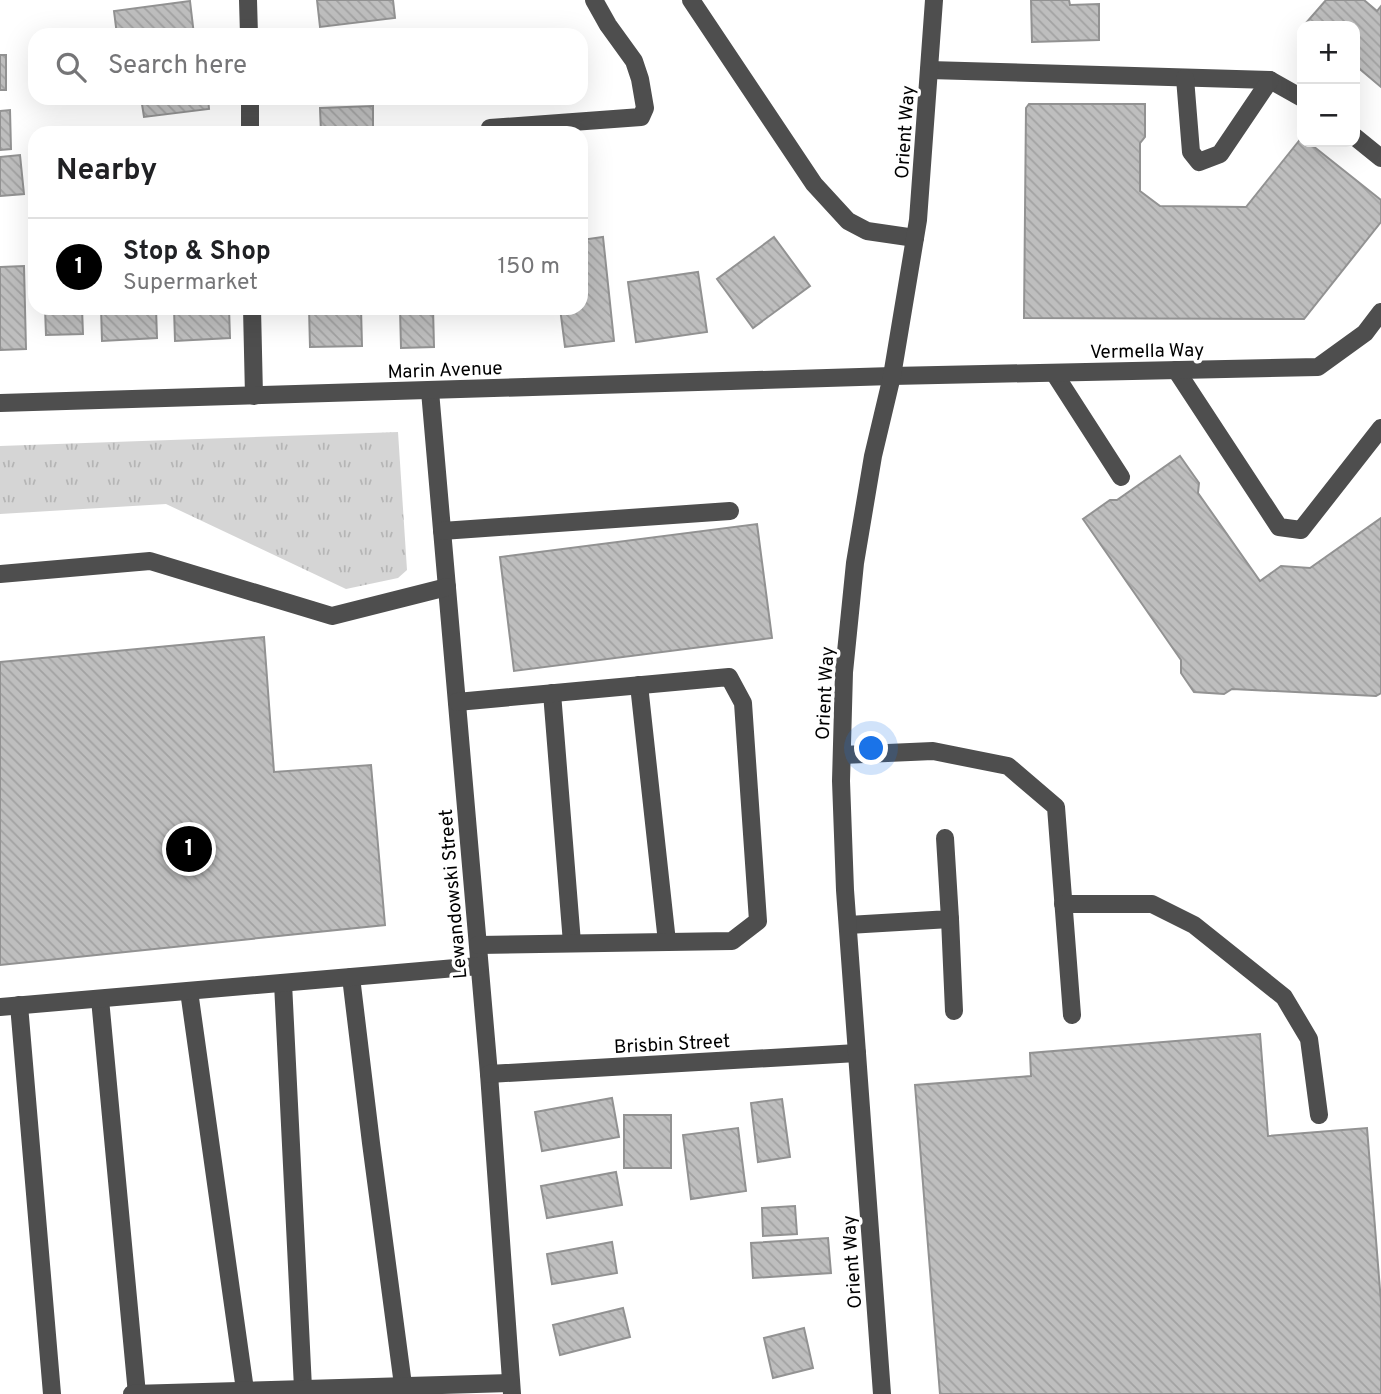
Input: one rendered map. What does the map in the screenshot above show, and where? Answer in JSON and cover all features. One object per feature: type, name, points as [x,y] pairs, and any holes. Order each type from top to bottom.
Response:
[{"type":"street","points":[[248,0],[249,28]]},
{"type":"street","points":[[517,126],[641,117],[645,108],[634,61],[594,0]]},
{"type":"street","points":[[691,0],[814,184],[848,221],[867,231],[915,238]]},
{"type":"street","name":"Orient Way","points":[[882,1394],[845,890],[841,781],[844,672],[855,563],[873,456],[892,376],[918,220],[934,0]]},
{"type":"street","points":[[929,70],[1270,80],[1297,95]]},
{"type":"street","points":[[1185,78],[1191,152],[1199,162],[1220,155],[1270,80]]},
{"type":"street","points":[[250,105],[250,126]]},
{"type":"street","points":[[1360,141],[1381,158]]},
{"type":"street","name":"Vermella Way","points":[[892,376],[1318,367],[1365,333],[1381,312]]},
{"type":"street","points":[[253,315],[254,396]]},
{"type":"street","points":[[1176,370],[1279,527],[1301,530],[1381,428]]},
{"type":"street","points":[[1054,373],[1121,477]]},
{"type":"street","name":"Marin Avenue","points":[[0,403],[892,376]]},
{"type":"street","name":"Lewandowski Street","points":[[430,391],[489,1074],[511,1388]]},
{"type":"street","points":[[442,531],[730,511]]},
{"type":"street","points":[[0,574],[150,561],[332,616],[447,587]]},
{"type":"street","points":[[457,702],[729,677],[743,703],[758,921],[732,941],[478,945]]},
{"type":"street","points":[[639,685],[667,942]]},
{"type":"street","points":[[552,693],[572,943]]},
{"type":"street","points":[[842,755],[933,751],[1008,766],[1056,807],[1072,1015]]},
{"type":"street","points":[[945,838],[954,1012]]},
{"type":"street","points":[[1063,904],[1152,904],[1194,925],[1284,997],[1309,1039],[1319,1115]]},
{"type":"street","points":[[848,925],[950,919]]},
{"type":"street","points":[[0,1007],[479,966]]},
{"type":"street","points":[[351,978],[403,1385]]},
{"type":"street","points":[[283,983],[303,1388]]},
{"type":"street","points":[[189,991],[245,1390]]},
{"type":"street","points":[[100,999],[135,1394],[403,1385],[511,1388]]},
{"type":"street","points":[[19,1005],[52,1394]]},
{"type":"street","name":"Brisbin Street","points":[[489,1074],[858,1053]]},
{"type":"green space","points":[[398,432],[407,570],[398,578],[346,589],[166,504],[0,514],[0,446]]},
{"type":"building","points":[[317,0],[393,0],[395,18],[320,27]]},
{"type":"building","points":[[1031,0],[1069,0],[1070,5],[1099,4],[1099,40],[1032,42]]},
{"type":"building","points":[[1326,0],[1364,0],[1377,11],[1381,6],[1381,87],[1360,69],[1360,21],[1308,21]]},
{"type":"building","points":[[190,1],[193,28],[116,28],[114,11]]},
{"type":"building","points":[[0,55],[6,55],[6,90],[0,90]]},
{"type":"building","points":[[1029,104],[1145,104],[1145,137],[1140,143],[1140,191],[1160,206],[1246,207],[1297,143],[1297,147],[1314,147],[1381,200],[1381,222],[1304,319],[1024,318],[1026,108]]},
{"type":"building","points":[[142,105],[209,105],[209,109],[144,117]]},
{"type":"building","points":[[373,106],[373,126],[321,126],[320,108]]},
{"type":"building","points":[[10,110],[11,149],[0,150],[0,111]]},
{"type":"building","points":[[20,155],[24,194],[0,196],[0,157]]},
{"type":"building","points":[[603,237],[614,341],[565,347],[561,315],[588,315],[588,239]]},
{"type":"building","points":[[774,237],[810,286],[753,328],[717,279]]},
{"type":"building","points":[[24,266],[26,349],[0,350],[0,267]]},
{"type":"building","points":[[698,272],[707,332],[636,342],[628,282]]},
{"type":"building","points":[[45,315],[82,315],[83,334],[46,335]]},
{"type":"building","points":[[101,315],[156,315],[157,338],[102,341]]},
{"type":"building","points":[[174,315],[229,315],[230,338],[175,341]]},
{"type":"building","points":[[309,315],[361,315],[362,346],[310,347]]},
{"type":"building","points":[[400,315],[433,315],[434,347],[401,348]]},
{"type":"building","points":[[1180,456],[1199,483],[1198,493],[1260,581],[1281,566],[1310,568],[1381,518],[1381,693],[1376,696],[1232,689],[1224,694],[1194,692],[1181,673],[1181,660],[1083,519],[1110,500],[1117,500]]},
{"type":"building","points":[[757,524],[772,638],[514,671],[500,557]]},
{"type":"building","points":[[264,637],[274,772],[371,765],[385,925],[0,965],[0,662]]},
{"type":"building","points":[[1260,1034],[1268,1136],[1367,1128],[1381,1302],[1381,1394],[940,1394],[915,1085],[1031,1076],[1030,1053]]},
{"type":"building","points":[[612,1098],[619,1137],[542,1151],[535,1112]]},
{"type":"building","points":[[782,1099],[790,1157],[758,1162],[751,1103]]},
{"type":"building","points":[[624,1115],[671,1115],[671,1168],[624,1168]]},
{"type":"building","points":[[738,1128],[746,1191],[691,1199],[683,1135]]},
{"type":"building","points":[[616,1172],[622,1205],[547,1218],[541,1186]]},
{"type":"building","points":[[795,1206],[797,1234],[763,1236],[762,1208]]},
{"type":"building","points":[[828,1238],[831,1273],[753,1278],[751,1243]]},
{"type":"building","points":[[612,1242],[617,1273],[552,1284],[547,1254]]},
{"type":"building","points":[[623,1308],[630,1337],[560,1355],[553,1325]]},
{"type":"building","points":[[804,1328],[813,1368],[773,1378],[764,1338]]},
{"type":"place","name":"Stop & Shop","points":[[189,849]]}]
